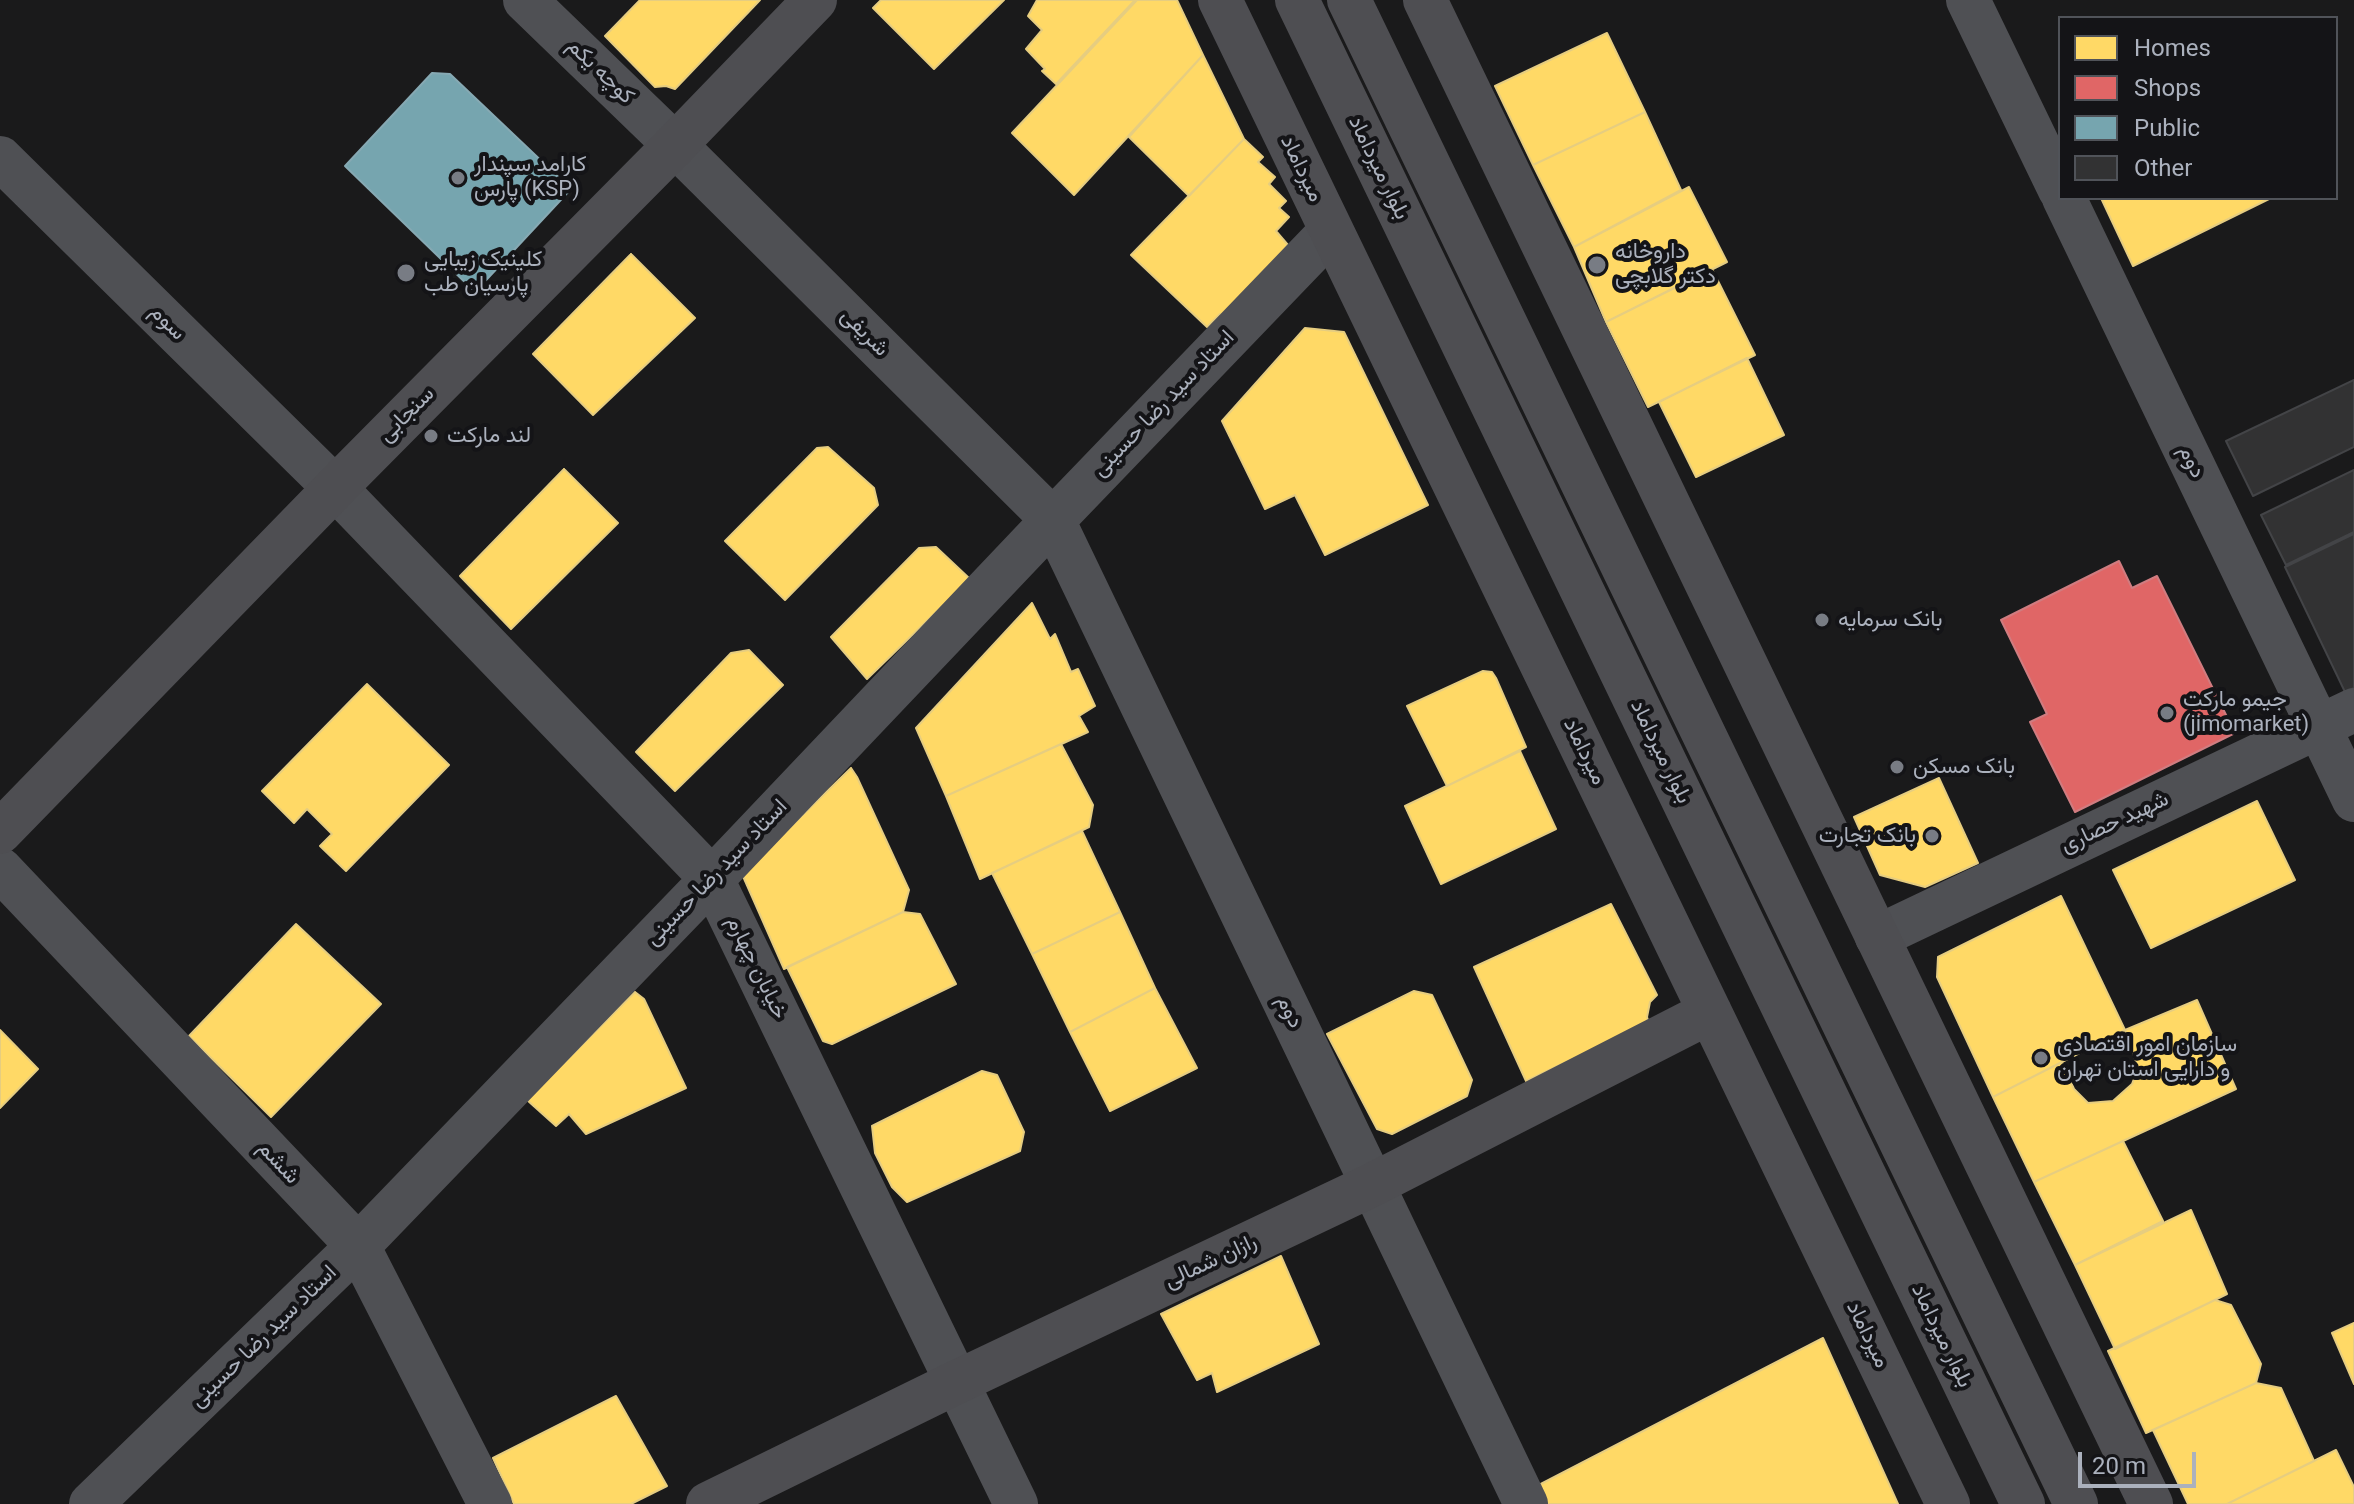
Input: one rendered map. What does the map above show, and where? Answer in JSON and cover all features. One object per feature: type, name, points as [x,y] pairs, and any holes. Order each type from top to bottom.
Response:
[{"type":"main road","name":"سنجابی","points":[[0,832],[815,0]]},
{"type":"main road","name":"میرداماد","points":[[1220,0],[1948,1504]]},
{"type":"main road","name":"بلوار میرداماد","points":[[1297,0],[2023,1504]]},
{"type":"main road","points":[[1349,0],[2076,1504]]},
{"type":"main road","points":[[1425,0],[2151,1504]]},
{"type":"main road","name":"رازان شمالی","points":[[708,1504],[1372,1185],[1710,1012]]},
{"type":"street","name":"کوچه یکم","points":[[525,0],[675,145]]},
{"type":"street","points":[[1968,0],[2058,186]]},
{"type":"street","name":"شریفی","points":[[675,145],[1053,520]]},
{"type":"street","name":"سوم","points":[[0,158],[335,488]]},
{"type":"street","name":"دوم","points":[[2065,200],[2336,719],[2354,800]]},
{"type":"street","name":"استاد سید رضا حسینی","points":[[91,1504],[358,1246],[1331,231]]},
{"type":"street","name":"خیابان چهارم","points":[[335,488],[712,879],[1016,1504]]},
{"type":"street","name":"دوم","points":[[1053,520],[1526,1504]]},
{"type":"street","name":"شهید حصاری","points":[[1877,937],[2336,719]]},
{"type":"street","name":"ششم","points":[[0,869],[358,1246],[490,1504]]},
{"type":"building: Homes","points":[[640,0],[760,0],[675,89],[655,87],[605,36]]},
{"type":"building: Homes","points":[[881,0],[1004,0],[934,69],[873,8]]},
{"type":"building: Homes","points":[[1037,0],[1135,0],[1056,84],[1026,49],[1042,30],[1028,16]]},
{"type":"building: Homes","points":[[1137,0],[1177,0],[1203,55],[1074,195],[1012,133]]},
{"type":"building: Homes","points":[[1607,33],[1645,112],[1533,165],[1495,86]]},
{"type":"building: Homes","points":[[1203,55],[1244,139],[1189,196],[1129,137]]},
{"type":"building: Homes","points":[[1645,112],[1681,190],[1574,247],[1533,165]]},
{"type":"building: Homes","points":[[1244,139],[1263,157],[1258,162],[1275,177],[1269,184],[1286,201],[1279,208],[1289,217],[1276,231],[1288,245],[1226,319],[1220,314],[1207,327],[1131,255]]},
{"type":"building: Homes","points":[[1689,187],[1727,262],[1606,322],[1574,247]]},
{"type":"building: Homes","points":[[2102,200],[2267,200],[2133,266]]},
{"type":"building: Homes","points":[[631,254],[695,318],[593,415],[533,354]]},
{"type":"building: Homes","points":[[1712,269],[1755,355],[1648,407],[1606,322]]},
{"type":"building: Homes","points":[[1305,328],[1344,332],[1428,505],[1325,555],[1295,495],[1265,509],[1222,421]]},
{"type":"building: Homes","points":[[1747,358],[1784,435],[1696,477],[1659,402]]},
{"type":"building: Homes","points":[[828,447],[874,488],[878,505],[785,600],[725,541],[817,448]]},
{"type":"building: Homes","points":[[564,469],[618,523],[511,629],[460,576]]},
{"type":"building: Homes","points":[[936,547],[970,579],[867,679],[831,637],[919,548]]},
{"type":"building: Homes","points":[[1032,603],[1050,639],[1055,634],[1071,672],[1078,669],[1095,706],[1079,716],[1088,732],[946,796],[916,728]]},
{"type":"building: Homes","points":[[749,650],[783,685],[675,791],[636,752],[731,653]]},
{"type":"building: Homes","points":[[1483,671],[1492,672],[1496,678],[1526,747],[1447,786],[1407,706]]},
{"type":"building: Homes","points":[[367,684],[449,765],[346,871],[320,846],[332,834],[307,809],[294,823],[262,791]]},
{"type":"building: Homes","points":[[1061,744],[1093,805],[1089,827],[980,879],[946,796]]},
{"type":"building: Homes","points":[[1520,751],[1556,829],[1441,884],[1405,806]]},
{"type":"building: Homes","points":[[851,768],[909,890],[903,912],[784,969],[742,874]]},
{"type":"building: Homes","points":[[1939,778],[1978,863],[1925,887],[1880,875],[1854,817]]},
{"type":"building: Homes","points":[[2257,801],[2295,880],[2151,948],[2113,870]]},
{"type":"building: Homes","points":[[1082,831],[1120,912],[1032,954],[992,873]]},
{"type":"building: Homes","points":[[2061,896],[2125,1030],[1993,1097],[1937,977],[1938,957]]},
{"type":"building: Homes","points":[[1611,904],[1657,995],[1650,1002],[1649,1023],[1526,1081],[1474,967]]},
{"type":"building: Homes","points":[[903,912],[920,914],[956,984],[832,1044],[823,1041],[787,967]]},
{"type":"building: Homes","points":[[1120,912],[1155,988],[1070,1032],[1032,954]]},
{"type":"building: Homes","points":[[296,924],[381,1004],[271,1117],[189,1036]]},
{"type":"building: Homes","points":[[1155,988],[1197,1068],[1110,1111],[1070,1032]]},
{"type":"building: Homes","points":[[1414,991],[1432,995],[1472,1080],[1467,1096],[1392,1134],[1377,1129],[1327,1034]]},
{"type":"building: Homes","points":[[635,992],[644,999],[686,1088],[586,1134],[569,1114],[556,1126],[527,1100]]},
{"type":"building: Homes","points":[[2197,1000],[2236,1089],[2034,1182],[1993,1097],[2062,1062],[2074,1089],[2088,1103],[2113,1101],[2132,1084],[2138,1068],[2125,1030]]},
{"type":"building: Homes","points":[[0,1030],[38,1069],[0,1108]]},
{"type":"building: Homes","points":[[982,1071],[997,1075],[1024,1132],[1020,1151],[907,1202],[892,1187],[875,1153],[872,1126]]},
{"type":"building: Homes","points":[[2123,1141],[2163,1221],[2075,1265],[2034,1182]]},
{"type":"building: Homes","points":[[2191,1210],[2227,1294],[2115,1349],[2075,1265]]},
{"type":"building: Homes","points":[[1281,1256],[1319,1344],[1217,1392],[1212,1373],[1197,1380],[1161,1314]]},
{"type":"building: Homes","points":[[2215,1300],[2231,1305],[2261,1364],[2256,1383],[2146,1433],[2108,1351]]},
{"type":"building: Homes","points":[[2354,1323],[2354,1384],[2332,1333]]},
{"type":"building: Homes","points":[[1823,1338],[1898,1504],[1540,1504],[1533,1488]]},
{"type":"building: Homes","points":[[2256,1383],[2281,1388],[2314,1461],[2227,1504],[2188,1504],[2153,1430]]},
{"type":"building: Homes","points":[[616,1396],[667,1486],[631,1504],[514,1504],[493,1458]]},
{"type":"building: Homes","points":[[2336,1450],[2354,1487],[2354,1504],[2227,1504]]},
{"type":"building: Shops","points":[[2119,561],[2132,588],[2157,576],[2235,733],[2075,812],[2030,722],[2047,714],[2001,620]]},
{"type":"building: Public","name":"کارامد سپندار پارس (KSP)","points":[[432,73],[450,74],[571,189],[475,292],[345,166]]},
{"type":"building: Other","points":[[2354,380],[2354,447],[2253,496],[2226,441]]},
{"type":"building: Other","points":[[2354,470],[2354,532],[2286,565],[2261,515]]},
{"type":"building: Other","points":[[2354,534],[2354,688],[2345,692],[2285,567]]},
{"type":"place","name":"کارامد سپندار پارس (KSP)","points":[[458,178]]},
{"type":"place","name":"داروخانه دکتر گلابچی","points":[[1597,265]]},
{"type":"place","name":"کلینیک زیبایی پارسیان طب","points":[[406,273]]},
{"type":"place","name":"لند مارکت","points":[[431,436]]},
{"type":"place","name":"بانک سرمایه","points":[[1822,620]]},
{"type":"place","name":"جیمو مارکت (jimomarket)","points":[[2167,713]]},
{"type":"place","name":"بانک مسکن","points":[[1897,767]]},
{"type":"place","name":"بانک تجارت","points":[[1932,836]]},
{"type":"place","name":"سازمان امور اقتصادی و دارایی استان تهران","points":[[2041,1058]]}]
